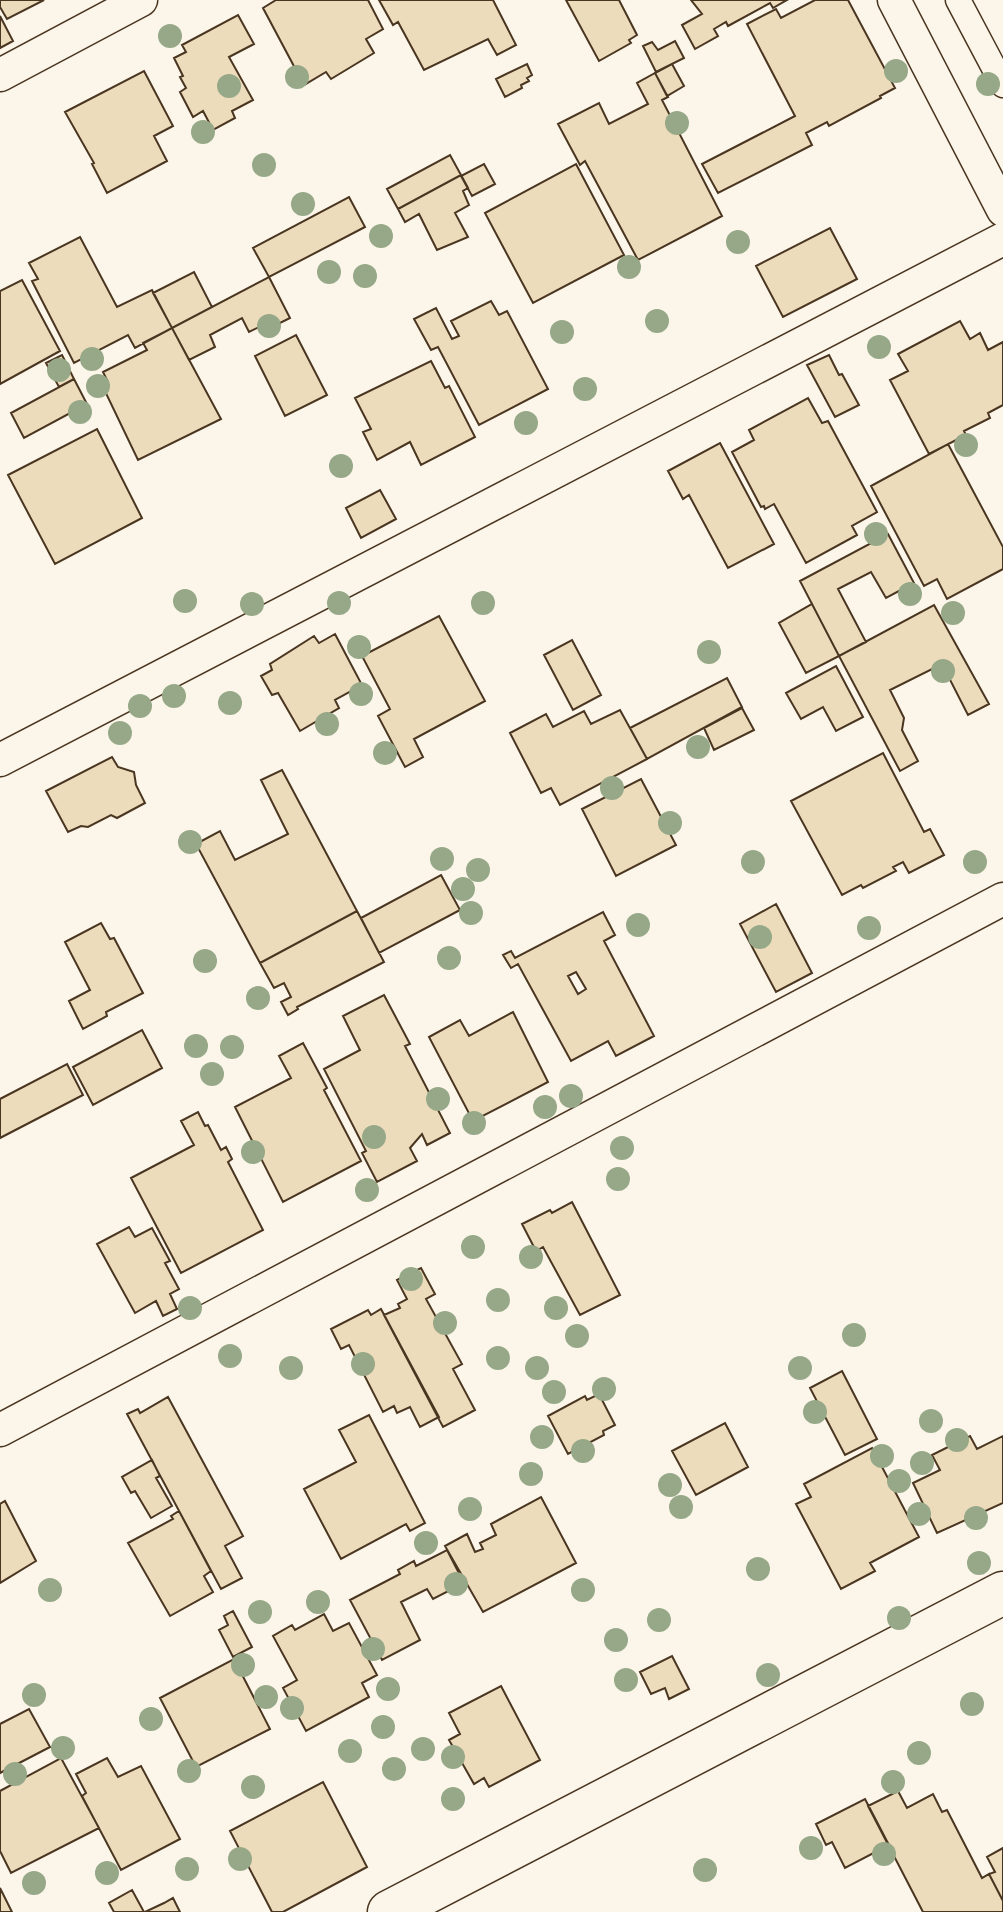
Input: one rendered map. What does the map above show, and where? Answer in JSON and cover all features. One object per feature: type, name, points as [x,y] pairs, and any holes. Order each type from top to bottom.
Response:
[{"type":"street","points":[[0,75],[141,0]]},
{"type":"street","points":[[894,0],[1003,210]]},
{"type":"street","points":[[958,0],[1003,85]]},
{"type":"street","points":[[0,760],[1003,239]]},
{"type":"street","points":[[0,1430],[1003,899]]},
{"type":"street","points":[[389,1912],[1003,1593]]},
{"type":"building","points":[[0,0],[44,0],[7,19],[0,7]]},
{"type":"building","points":[[276,0],[368,0],[383,29],[366,39],[374,53],[331,79],[326,72],[304,85],[263,8]]},
{"type":"building","points":[[379,0],[493,0],[516,45],[497,55],[488,39],[424,70],[398,22],[393,25]]},
{"type":"building","points":[[566,0],[619,0],[637,35],[629,40],[631,43],[599,61]]},
{"type":"building","points":[[691,0],[787,0],[773,8],[770,3],[728,26],[726,22],[714,29],[718,36],[695,49],[682,25],[702,14]]},
{"type":"building","points":[[815,0],[848,0],[895,88],[829,126],[827,122],[806,133],[812,145],[718,193],[702,164],[795,116],[747,24],[776,9],[781,18]]},
{"type":"building","points":[[238,15],[254,44],[229,57],[253,100],[232,111],[235,118],[213,130],[203,111],[193,117],[180,92],[186,88],[174,58],[186,52],[182,45]]},
{"type":"building","points":[[0,16],[13,41],[0,48]]},
{"type":"building","points":[[675,41],[684,58],[656,72],[643,46],[652,42],[658,50]]},
{"type":"building","points":[[527,64],[532,75],[527,78],[529,81],[505,97],[496,79]]},
{"type":"building","points":[[672,64],[684,86],[667,96],[655,73]]},
{"type":"building","points":[[144,71],[173,126],[154,136],[167,161],[107,193],[65,112]]},
{"type":"building","points":[[655,73],[668,97],[662,100],[722,216],[638,260],[585,161],[580,165],[558,124],[599,103],[609,124],[648,104],[637,83]]},
{"type":"building","points":[[450,155],[461,175],[398,209],[387,189]]},
{"type":"building","points":[[484,164],[495,184],[472,196],[461,176]]},
{"type":"building","points":[[576,164],[624,255],[533,303],[485,213]]},
{"type":"building","points":[[461,175],[468,188],[463,191],[469,205],[455,213],[468,237],[437,250],[419,214],[405,222],[398,209]]},
{"type":"building","points":[[349,197],[365,227],[269,277],[253,248]]},
{"type":"building","points":[[830,228],[857,279],[783,317],[756,266]]},
{"type":"building","points":[[80,237],[117,307],[152,290],[172,328],[135,348],[128,335],[74,363],[32,281],[38,279],[29,263]]},
{"type":"building","points":[[194,272],[212,307],[172,328],[153,293]]},
{"type":"building","points":[[269,277],[290,318],[274,326],[271,321],[249,332],[242,318],[210,335],[215,347],[189,360],[172,328]]},
{"type":"building","points":[[22,280],[60,351],[0,384],[0,291]]},
{"type":"building","points":[[491,301],[499,315],[507,311],[548,389],[479,425],[438,347],[431,350],[414,319],[436,308],[452,339],[459,336],[451,321]]},
{"type":"building","points":[[960,321],[970,339],[980,333],[988,350],[1003,342],[1003,405],[988,413],[990,418],[964,431],[966,435],[929,454],[890,380],[908,371],[898,354]]},
{"type":"building","points":[[172,328],[221,419],[138,460],[102,385],[108,382],[103,372],[147,350],[143,343]]},
{"type":"building","points":[[296,335],[327,395],[285,416],[255,356]]},
{"type":"building","points":[[62,355],[74,379],[59,387],[46,363]]},
{"type":"building","points":[[829,355],[859,405],[835,417],[807,365]]},
{"type":"building","points":[[431,361],[445,388],[449,386],[475,437],[421,465],[410,442],[377,460],[363,432],[371,429],[355,398]]},
{"type":"building","points":[[74,379],[87,404],[24,438],[11,413]]},
{"type":"building","points":[[808,398],[822,423],[828,421],[877,512],[852,526],[857,535],[806,563],[774,504],[765,509],[761,507],[732,452],[754,440],[749,430]]},
{"type":"building","points":[[97,429],[142,518],[55,564],[8,475]]},
{"type":"building","points":[[720,443],[774,544],[728,568],[689,495],[683,499],[668,471]]},
{"type":"building","points":[[948,444],[1003,547],[1003,569],[947,599],[937,579],[924,586],[871,486]]},
{"type":"building","points":[[380,490],[396,519],[361,538],[346,508]]},
{"type":"building","points":[[888,534],[914,583],[886,598],[871,572],[838,589],[866,642],[839,656],[800,581]]},
{"type":"building","points":[[812,604],[839,656],[806,673],[779,623]]},
{"type":"building","points":[[934,605],[989,704],[968,715],[942,664],[890,690],[904,718],[902,730],[918,761],[900,771],[839,656]]},
{"type":"building","points":[[439,616],[485,701],[414,739],[423,757],[405,767],[378,716],[390,709],[362,656]]},
{"type":"building","points":[[335,634],[362,685],[335,700],[339,708],[300,731],[278,693],[272,695],[261,676],[272,670],[270,664],[314,636],[319,643]]},
{"type":"building","points":[[572,640],[601,695],[573,710],[544,655]]},
{"type":"building","points":[[836,666],[863,717],[836,731],[823,707],[801,719],[786,693]]},
{"type":"building","points":[[727,678],[742,707],[647,759],[630,728]]},
{"type":"building","points":[[742,708],[754,730],[714,750],[704,728]]},
{"type":"building","points":[[620,710],[647,759],[560,805],[551,788],[541,793],[510,733],[546,714],[553,727],[584,711],[591,724]]},
{"type":"building","points":[[883,753],[924,832],[930,829],[944,855],[909,873],[903,862],[893,867],[896,871],[842,895],[791,801]]},
{"type":"building","points":[[112,757],[118,767],[134,772],[136,785],[145,803],[117,818],[111,815],[88,827],[81,826],[68,832],[46,791]]},
{"type":"building","points":[[282,770],[357,911],[260,963],[196,844],[220,831],[235,860],[288,834],[261,780]]},
{"type":"building","points":[[641,779],[676,845],[616,876],[582,809]]},
{"type":"building","points":[[441,875],[460,910],[379,953],[361,918]]},
{"type":"building","points":[[776,904],[812,973],[776,992],[740,924]]},
{"type":"building","points":[[357,911],[384,962],[297,1007],[288,1015],[281,1002],[291,997],[284,983],[274,988],[260,963]]},
{"type":"building","points":[[603,912],[615,935],[604,941],[654,1036],[616,1056],[608,1041],[571,1061],[518,964],[511,968],[503,955],[511,951],[515,958]],"holes":[[[576,972],[586,989],[578,994],[568,976]]]},
{"type":"building","points":[[101,923],[110,939],[114,938],[143,993],[106,1012],[107,1016],[83,1029],[69,1001],[90,990],[65,942]]},
{"type":"building","points":[[384,995],[410,1044],[405,1046],[450,1133],[427,1145],[422,1134],[410,1148],[417,1161],[377,1182],[362,1153],[366,1151],[324,1069],[360,1050],[343,1016]]},
{"type":"building","points":[[513,1012],[548,1082],[473,1121],[429,1037],[460,1020],[469,1036]]},
{"type":"building","points":[[142,1030],[162,1068],[93,1105],[73,1067]]},
{"type":"building","points":[[303,1043],[361,1161],[283,1202],[235,1107],[291,1078],[279,1056]]},
{"type":"building","points":[[67,1064],[83,1095],[0,1138],[0,1099]]},
{"type":"building","points":[[198,1112],[221,1150],[226,1147],[232,1159],[228,1162],[263,1230],[181,1273],[131,1178],[194,1145],[181,1121]]},
{"type":"building","points":[[572,1202],[620,1295],[580,1315],[543,1247],[536,1251],[522,1224]]},
{"type":"building","points":[[129,1227],[135,1237],[152,1228],[170,1261],[165,1263],[179,1289],[170,1294],[177,1309],[163,1316],[156,1301],[135,1313],[97,1244]]},
{"type":"building","points":[[421,1268],[435,1294],[426,1299],[462,1364],[453,1369],[475,1410],[443,1427],[384,1315],[400,1308],[398,1304],[407,1299],[397,1280]]},
{"type":"building","points":[[381,1309],[439,1417],[420,1427],[410,1407],[397,1413],[394,1406],[383,1412],[349,1345],[341,1349],[331,1329],[368,1310],[371,1315]]},
{"type":"building","points":[[842,1371],[877,1439],[845,1455],[810,1388]]},
{"type":"building","points":[[599,1394],[615,1425],[603,1431],[604,1435],[568,1454],[548,1416],[585,1396],[587,1400]]},
{"type":"building","points":[[168,1397],[243,1536],[225,1546],[242,1578],[221,1589],[127,1414],[138,1409],[140,1413]]},
{"type":"building","points":[[369,1415],[425,1523],[410,1531],[406,1524],[341,1559],[304,1489],[356,1462],[339,1430]]},
{"type":"building","points":[[725,1423],[748,1467],[696,1495],[672,1451]]},
{"type":"building","points":[[970,1436],[977,1449],[1003,1436],[1003,1503],[937,1533],[913,1483],[940,1470],[932,1455]]},
{"type":"building","points":[[872,1448],[919,1537],[870,1563],[875,1571],[841,1589],[796,1504],[811,1497],[804,1484]]},
{"type":"building","points":[[152,1460],[160,1476],[156,1478],[172,1506],[151,1518],[135,1491],[131,1493],[122,1477]]},
{"type":"building","points":[[541,1497],[576,1563],[483,1612],[445,1546],[467,1534],[475,1552],[483,1549],[480,1543],[496,1535],[491,1524]]},
{"type":"building","points":[[5,1501],[36,1561],[0,1583],[0,1504]]},
{"type":"building","points":[[179,1511],[211,1571],[204,1576],[213,1592],[170,1616],[128,1543],[173,1519],[171,1516]]},
{"type":"building","points":[[447,1550],[464,1583],[433,1599],[427,1589],[401,1602],[420,1640],[382,1660],[350,1600],[400,1574],[398,1570],[414,1561],[416,1566]]},
{"type":"building","points":[[233,1611],[252,1647],[233,1657],[219,1630],[228,1625],[224,1616]]},
{"type":"building","points":[[324,1614],[333,1631],[349,1623],[377,1675],[362,1683],[369,1697],[306,1731],[283,1688],[297,1680],[273,1636],[292,1625],[295,1630]]},
{"type":"building","points":[[672,1656],[689,1689],[669,1699],[665,1688],[651,1694],[640,1672]]},
{"type":"building","points":[[234,1659],[270,1729],[196,1767],[160,1698]]},
{"type":"building","points":[[501,1686],[540,1760],[489,1787],[484,1778],[474,1784],[449,1740],[460,1734],[449,1713]]},
{"type":"building","points":[[29,1709],[50,1747],[0,1773],[0,1724]]},
{"type":"building","points":[[61,1758],[99,1828],[11,1873],[0,1851],[0,1791]]},
{"type":"building","points":[[107,1758],[118,1777],[141,1766],[180,1839],[121,1870],[82,1796],[86,1793],[76,1774]]},
{"type":"building","points":[[323,1782],[367,1867],[283,1912],[272,1912],[230,1831]]},
{"type":"building","points":[[898,1791],[907,1808],[933,1794],[942,1812],[947,1810],[982,1878],[989,1874],[1003,1901],[1003,1912],[923,1912],[868,1806]]},
{"type":"building","points":[[865,1799],[889,1845],[845,1868],[832,1842],[826,1845],[816,1824]]},
{"type":"building","points":[[1003,1848],[1003,1901],[989,1874],[995,1872],[987,1857]]},
{"type":"building","points":[[0,1888],[12,1912],[0,1912]]},
{"type":"building","points":[[132,1890],[144,1912],[114,1912],[109,1903]]},
{"type":"building","points":[[173,1898],[180,1912],[145,1912],[164,1903]]}]
